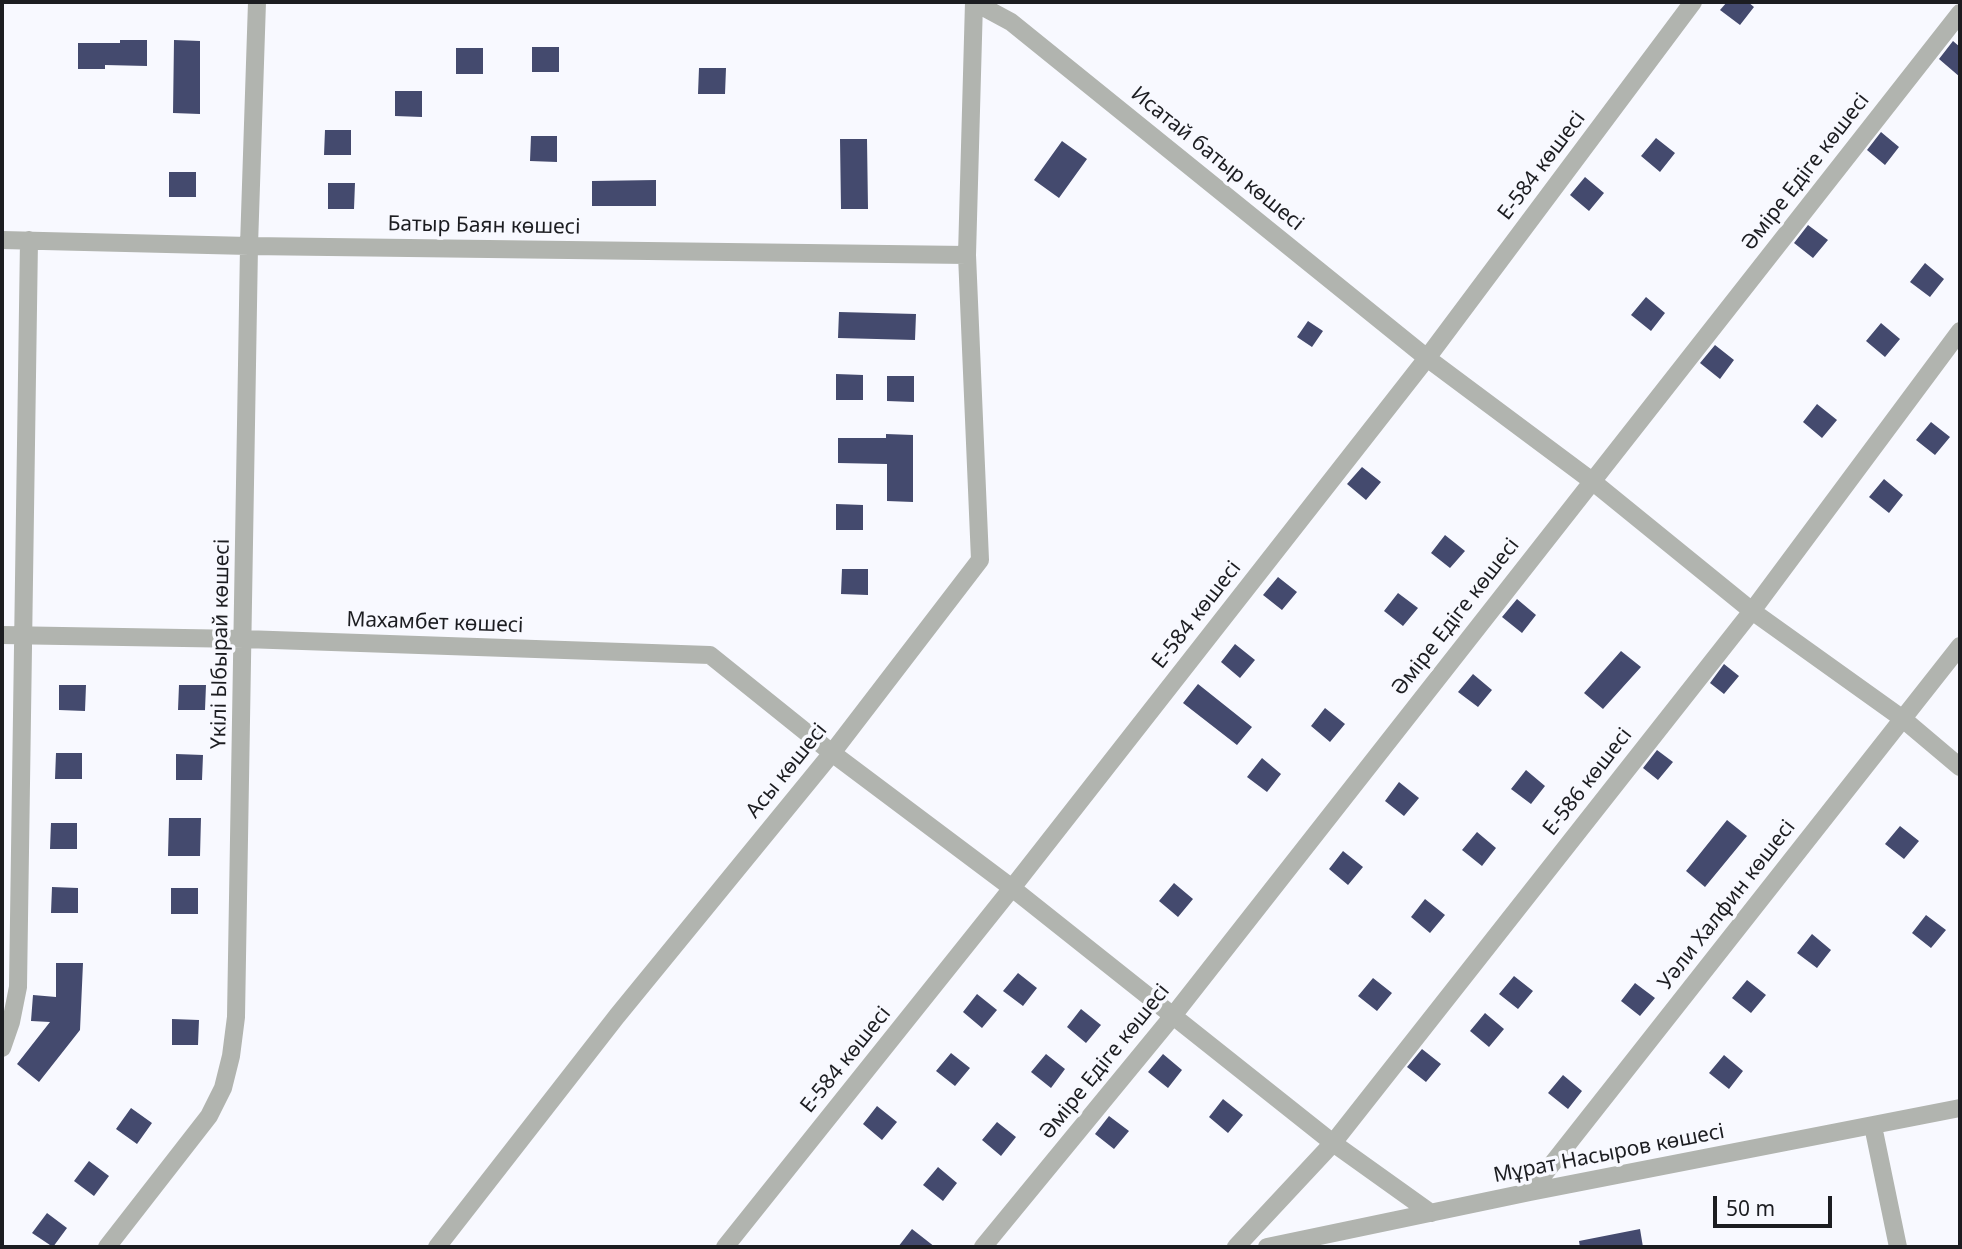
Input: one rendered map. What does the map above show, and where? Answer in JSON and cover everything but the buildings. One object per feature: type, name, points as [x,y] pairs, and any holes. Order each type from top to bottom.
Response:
[{"type":"street","name":"Үкілі Ыбырай көшесі","points":[[107,1247],[209,1116],[223,1088],[231,1056],[236,1017],[257,2]]},
{"type":"street","name":"Асы көшесі","points":[[436,1247],[617,1016],[832,753],[980,560],[967,255],[974,2]]},
{"type":"street","name":"Исатай батыр көшесі","points":[[974,2],[1011,22],[1427,358],[1592,481],[1752,611],[1903,719],[1960,767]]},
{"type":"street","name":"Е-584 көшесі","points":[[725,1247],[1012,888],[1427,358],[1693,2]]},
{"type":"street","name":"Әміре Едіге көшесі","points":[[983,1247],[1172,1017],[1960,13]]},
{"type":"street","name":"Батыр Баян көшесі","points":[[2,240],[250,247],[967,255]]},
{"type":"street","points":[[2,1048],[11,1022],[18,987],[29,240]]},
{"type":"street","name":"Е-586 көшесі","points":[[1236,1247],[1333,1143],[1752,611],[1960,331]]},
{"type":"street","name":"Махамбет көшесі","points":[[2,635],[244,639],[710,655],[832,753],[1012,888],[1333,1143],[1432,1213]]},
{"type":"street","name":"Уәли Халфин көшесі","points":[[1530,1192],[1960,646]]},
{"type":"street","name":"Мұрат Насыров көшесі","points":[[1267,1247],[1530,1192],[1960,1108]]},
{"type":"street","points":[[1873,1126],[1898,1247]]}]
